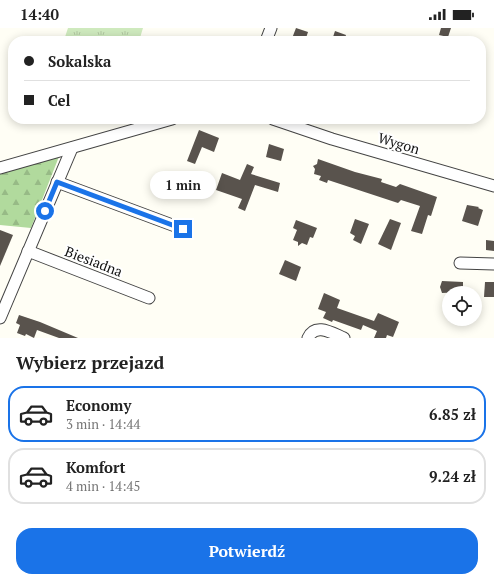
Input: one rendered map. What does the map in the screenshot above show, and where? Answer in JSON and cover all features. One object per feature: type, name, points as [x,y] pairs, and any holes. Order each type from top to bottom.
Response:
[{"type":"street","points":[[0,168],[155,124]]},
{"type":"street","name":"Wygon","points":[[288,124],[340,141],[494,186]]},
{"type":"street","points":[[0,318],[72,148]]},
{"type":"street","points":[[57,182],[183,229]]},
{"type":"street","name":"Biesiadna","points":[[28,251],[149,298]]},
{"type":"street","points":[[460,264],[494,264]]},
{"type":"street","points":[[308,338],[312,332],[319,329],[344,338]]},
{"type":"green space","points":[[68,28],[143,28],[141,36],[65,36]]},
{"type":"green space","points":[[60,154],[31,228],[0,225],[0,172]]},
{"type":"building","points":[[296,28],[308,32],[307,36],[293,36]]},
{"type":"building","points":[[441,28],[451,28],[448,36],[439,35]]},
{"type":"building","points":[[335,31],[346,35],[346,36],[333,36]]},
{"type":"building","points":[[199,130],[219,138],[214,152],[202,147],[195,164],[187,161]]},
{"type":"building","points":[[269,144],[284,149],[281,161],[266,157]]},
{"type":"building","points":[[318,159],[355,172],[382,179],[381,182],[396,187],[400,184],[437,197],[431,216],[428,215],[422,234],[411,231],[420,206],[401,200],[398,203],[328,180],[327,183],[319,180],[321,176],[314,174],[315,169],[313,166],[317,164]]},
{"type":"building","points":[[247,164],[254,167],[251,174],[280,183],[278,192],[255,185],[245,211],[238,208],[242,199],[216,190],[222,173],[240,180]]},
{"type":"building","points":[[467,205],[479,207],[478,208],[483,210],[478,226],[462,221]]},
{"type":"building","points":[[355,219],[369,224],[361,244],[353,240],[355,236],[350,233]]},
{"type":"building","points":[[390,219],[401,223],[391,250],[378,244]]},
{"type":"building","points":[[296,220],[317,228],[313,238],[310,237],[307,245],[302,243],[298,246],[298,242],[293,240],[297,230],[293,228]]},
{"type":"building","points":[[0,230],[13,235],[0,266]]},
{"type":"building","points":[[486,240],[494,241],[494,251],[486,250]]},
{"type":"building","points":[[285,260],[301,267],[296,281],[279,274]]},
{"type":"building","points":[[442,281],[463,282],[463,286],[442,286],[442,293],[440,287]]},
{"type":"building","points":[[485,282],[494,282],[494,297],[484,297]]},
{"type":"building","points":[[324,293],[340,300],[337,308],[374,321],[378,313],[399,322],[393,337],[387,335],[386,338],[374,338],[377,331],[363,325],[361,330],[323,318],[326,312],[318,309]]},
{"type":"building","points":[[19,315],[78,338],[59,338],[37,330],[34,338],[26,334],[25,336],[17,333],[20,325],[16,323]]},
{"type":"route","points":[[45,211],[57,182],[183,229]]}]
